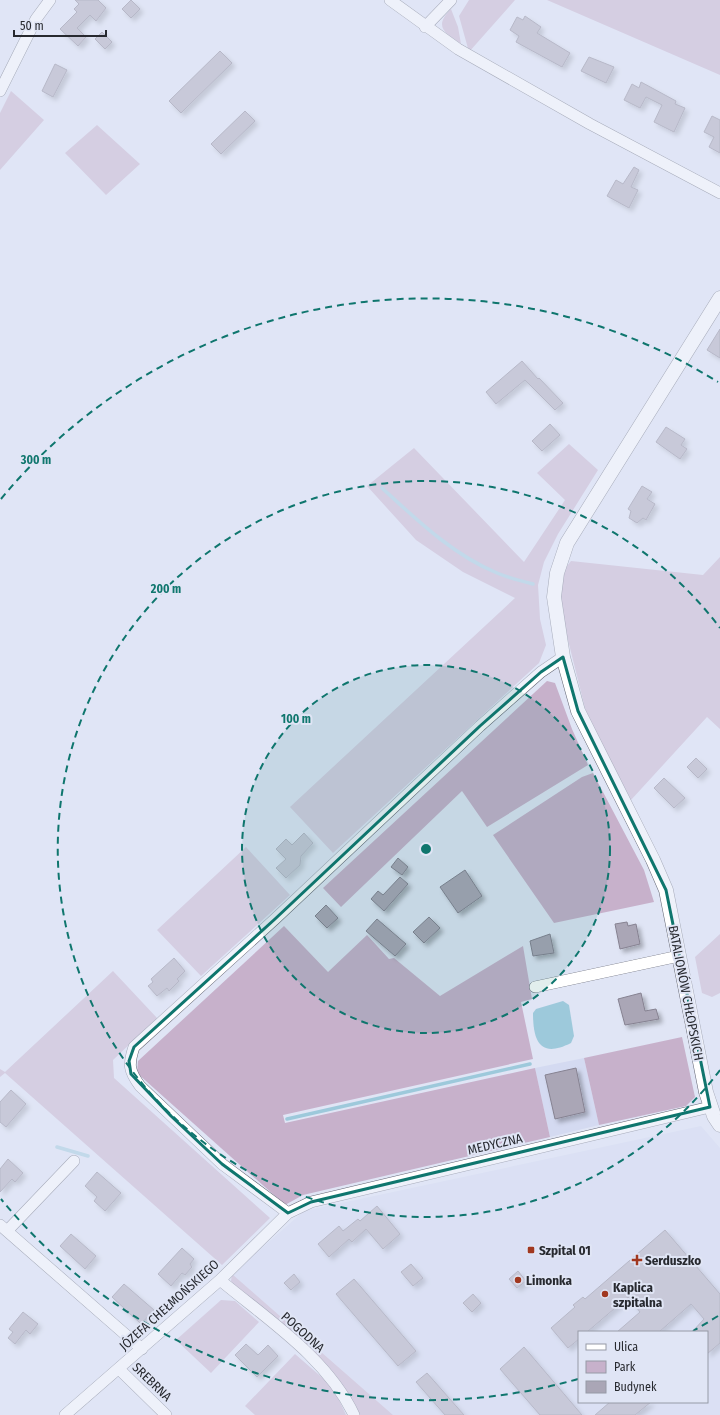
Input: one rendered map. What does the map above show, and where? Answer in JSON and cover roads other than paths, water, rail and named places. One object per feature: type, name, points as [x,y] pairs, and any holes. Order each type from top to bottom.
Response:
[{"type":"street","points":[[0,91],[36,19],[50,0]]},
{"type":"street","points":[[390,0],[425,27],[458,49],[590,124],[720,192]]},
{"type":"street","points":[[425,27],[451,0]]},
{"type":"street","name":"BATALIONÓW CHŁOPSKICH","points":[[720,298],[567,543],[557,573],[554,597],[563,657],[578,711],[653,860],[666,890],[710,1107],[720,1125]]},
{"type":"street","points":[[288,1213],[222,1164],[140,1086],[131,1074],[129,1061],[134,1047],[276,919],[480,726],[540,672],[563,657]]},
{"type":"street","points":[[535,987],[679,956]]},
{"type":"street","name":"MEDYCZNA","points":[[288,1213],[311,1202],[710,1107]]},
{"type":"street","points":[[74,1161],[4,1228],[142,1349]]},
{"type":"street","name":"JÓZEFA CHEŁMOŃSKIEGO","points":[[65,1415],[220,1280],[288,1213]]},
{"type":"street","name":"POGODNA","points":[[220,1280],[298,1344],[332,1378],[342,1392],[354,1415]]},
{"type":"street","name":"SREBRNA","points":[[119,1369],[166,1415]]},
{"type":"waterway","points":[[382,488],[436,536],[465,557],[497,573],[533,584]]},
{"type":"waterway","points":[[287,1119],[530,1064]]},
{"type":"waterway","points":[[57,1147],[88,1156]]},
{"type":"place","name":"Szpital 01","points":[[531,1250]]},
{"type":"place","name":"Serduszko","points":[[637,1260]]},
{"type":"place","name":"Limonka","points":[[518,1280]]},
{"type":"place","name":"Kaplica szpitalna","points":[[605,1294]]}]
